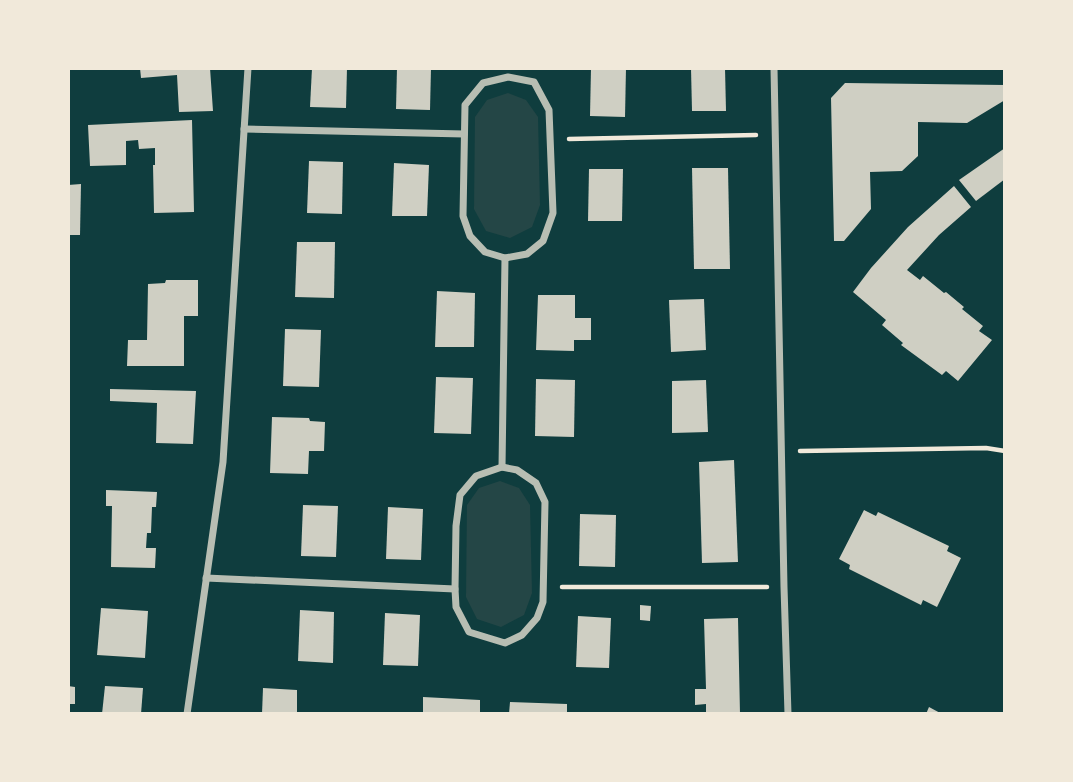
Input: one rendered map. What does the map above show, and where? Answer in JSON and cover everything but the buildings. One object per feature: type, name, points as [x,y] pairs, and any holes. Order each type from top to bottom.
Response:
[{"type":"street","points":[[187,714],[223,462],[248,68]]},
{"type":"street","points":[[774,68],[788,714]]},
{"type":"street","points":[[508,77],[534,82],[550,110],[551,140],[553,213],[542,241],[527,254],[505,258],[485,252],[470,236],[463,216],[465,105],[483,83],[508,77]]},
{"type":"street","points":[[244,129],[464,134]]},
{"type":"street","points":[[502,467],[505,258]]},
{"type":"street","points":[[502,467],[517,470],[536,483],[545,502],[544,587],[543,602],[537,618],[522,635],[505,643],[469,632],[456,607],[456,526],[460,495],[476,476],[502,467]]},
{"type":"street","points":[[206,578],[454,589]]},
{"type":"path","points":[[551,140],[775,135]]},
{"type":"path","points":[[782,451],[986,448],[1005,451]]},
{"type":"path","points":[[544,587],[784,587]]},
{"type":"shaded area","points":[[508,93],[526,100],[538,117],[540,205],[532,227],[510,238],[486,231],[474,209],[475,117],[487,100]]},
{"type":"shaded area","points":[[500,481],[519,488],[530,505],[532,593],[524,615],[501,627],[477,619],[466,597],[467,505],[479,488]]}]
